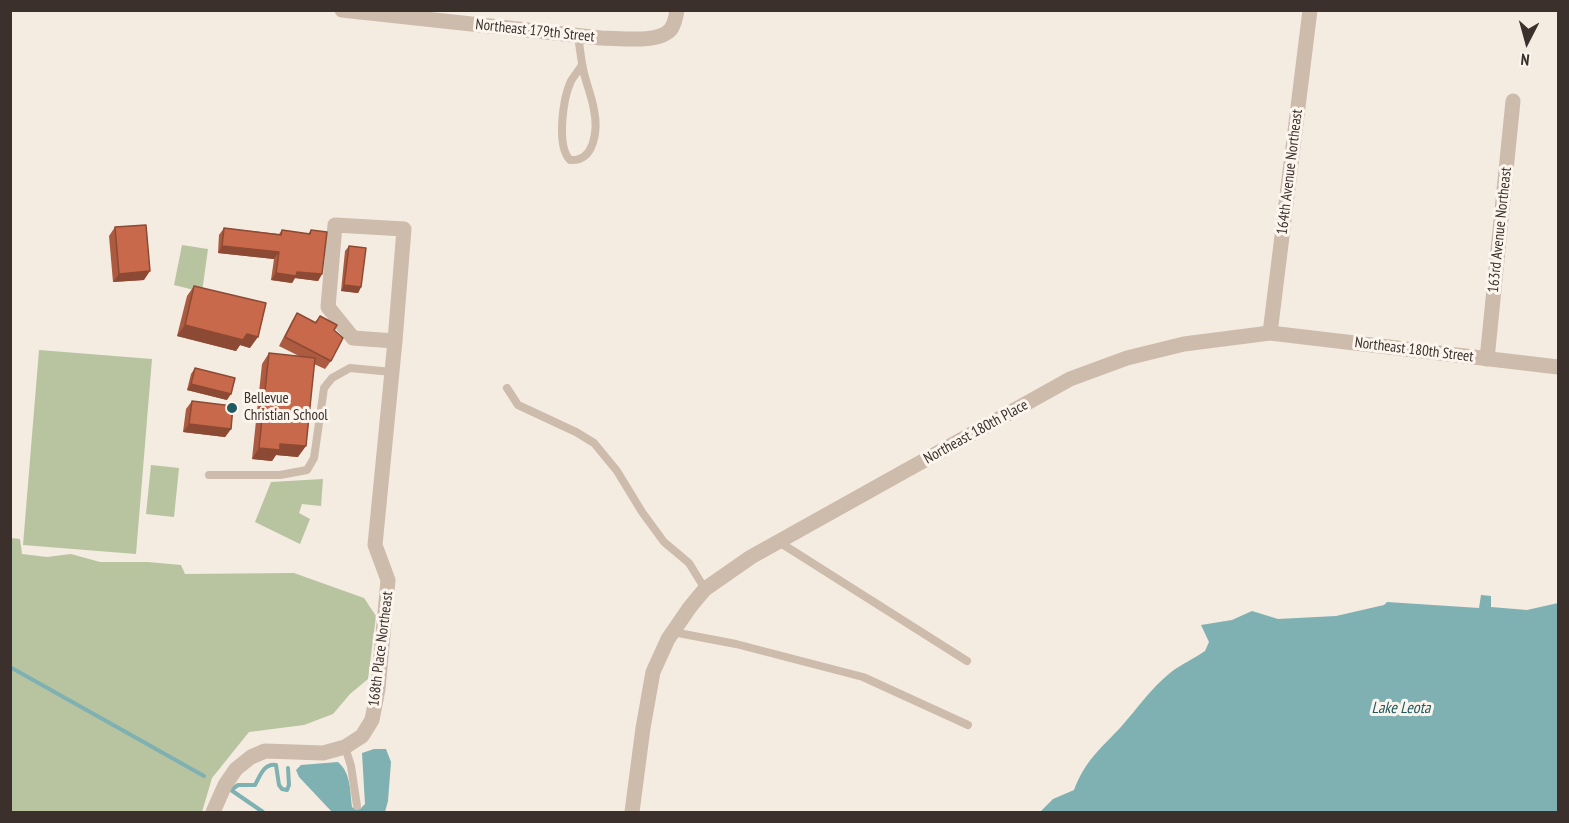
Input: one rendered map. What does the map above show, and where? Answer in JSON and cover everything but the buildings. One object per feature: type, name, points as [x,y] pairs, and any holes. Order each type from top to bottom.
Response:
[{"type":"street","name":"Northeast 179th Street","points":[[342,10],[578,36],[658,38],[670,30],[677,10]]},
{"type":"street","name":"164th Avenue Northeast","points":[[1270,333],[1310,10]]},
{"type":"street","name":"163rd Avenue Northeast","points":[[1487,359],[1514,101]]},
{"type":"street","name":"168th Place Northeast","points":[[213,813],[225,785],[236,769],[251,757],[265,751],[323,753],[345,747],[362,736],[372,720],[378,689],[388,580],[375,545],[393,372],[404,229],[335,225],[328,307],[353,338],[395,341]]},
{"type":"street","name":"Northeast 180th Street","points":[[1270,333],[1558,367]]},
{"type":"street","name":"Northeast 180th Place","points":[[632,813],[652,672],[672,632],[705,589],[751,557],[1070,379],[1127,358],[1184,344],[1270,333]]},
{"type":"lane","points":[[578,36],[582,65],[595,114],[594,135],[590,151],[578,161],[570,160],[563,149],[565,102],[571,81],[582,65]]},
{"type":"lane","points":[[209,474],[280,475],[307,470],[314,458],[324,388],[332,378],[350,368],[393,372]]},
{"type":"lane","points":[[507,388],[518,405],[594,443],[617,471],[664,542],[688,563],[705,589]]},
{"type":"lane","points":[[779,542],[967,661]]},
{"type":"lane","points":[[672,632],[736,644],[863,677],[968,725]]},
{"type":"lane","points":[[345,747],[351,766],[357,806]]},
{"type":"green space","points":[[182,245],[208,249],[202,292],[174,285]]},
{"type":"green space","points":[[39,350],[152,359],[136,554],[23,545]]},
{"type":"green space","points":[[151,465],[179,468],[174,517],[146,514]]},
{"type":"green space","points":[[323,479],[321,506],[302,504],[299,513],[310,519],[300,544],[255,522],[271,482]]},
{"type":"green space","points":[[11,538],[20,539],[22,554],[47,557],[71,554],[100,562],[181,565],[185,574],[294,573],[364,598],[376,616],[368,679],[350,694],[333,714],[304,725],[249,732],[212,778],[202,812],[11,812]]},
{"type":"water","name":"Lake Leota","points":[[1481,595],[1491,596],[1491,607],[1527,610],[1558,603],[1558,812],[1040,812],[1053,799],[1074,790],[1093,756],[1163,679],[1205,651],[1209,642],[1201,625],[1232,620],[1252,611],[1278,619],[1336,616],[1384,605],[1387,602],[1479,608]]},
{"type":"water","points":[[374,749],[386,749],[391,762],[385,812],[332,812],[299,777],[296,770],[301,765],[338,762],[348,777],[352,807],[356,810],[360,809],[365,804],[362,753]]},
{"type":"waterway","points":[[10,667],[204,776]]},
{"type":"waterway","points":[[263,812],[231,790],[238,785],[255,785],[263,771],[272,765],[276,765],[279,785],[282,789],[287,790],[288,768]]},
{"type":"place","name":"Bellevue Christian School","points":[[232,408]]}]
